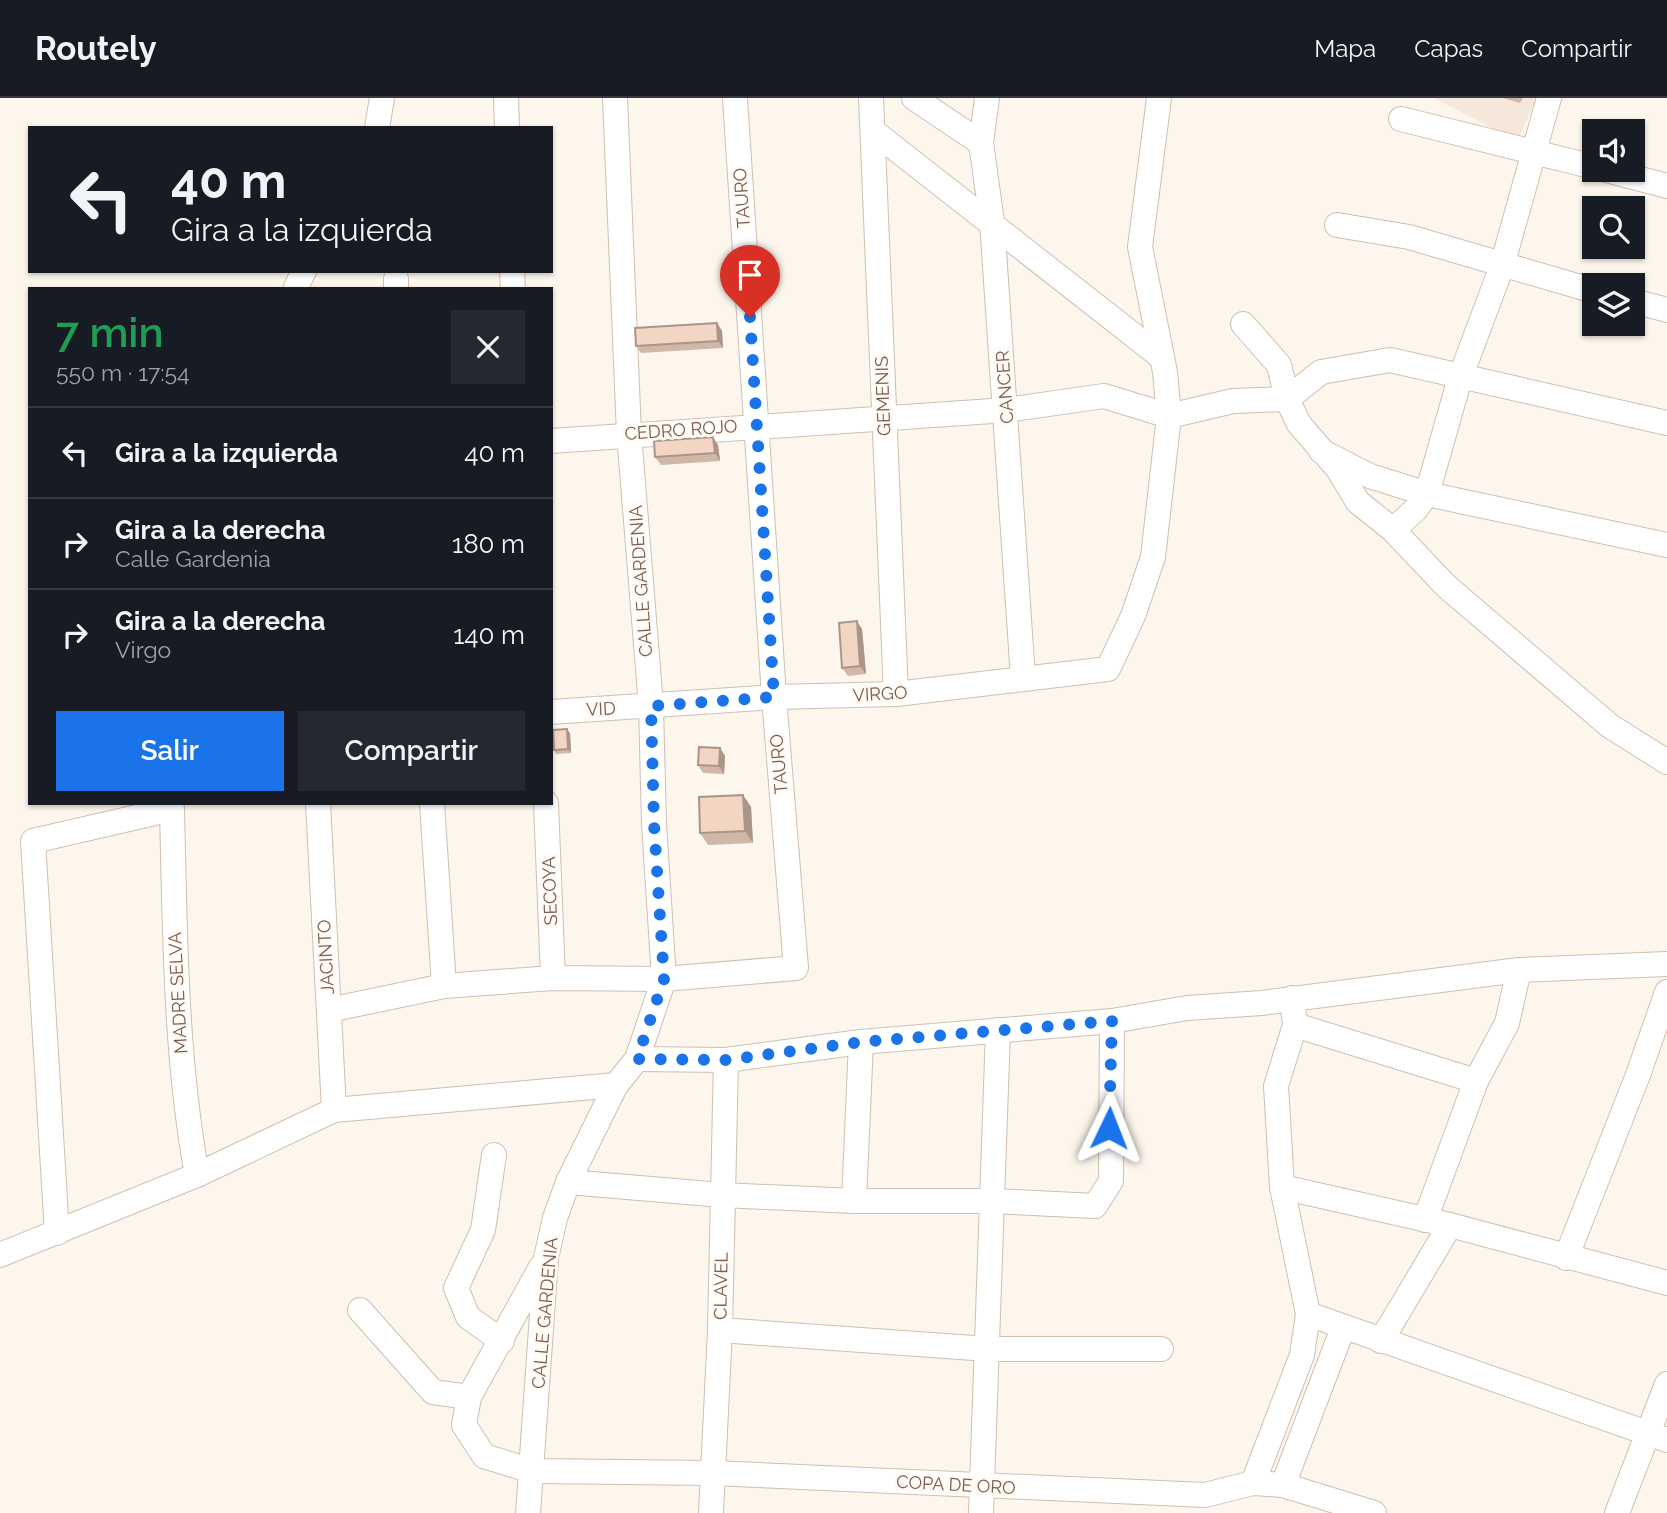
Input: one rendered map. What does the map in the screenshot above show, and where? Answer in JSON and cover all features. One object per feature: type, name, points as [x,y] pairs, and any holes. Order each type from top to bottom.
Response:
[{"type":"street","points":[[377,126],[382,98]]},
{"type":"street","points":[[506,98],[507,126]]},
{"type":"street","name":"CALLE GARDENIA","points":[[528,1513],[546,1258],[555,1218],[568,1182],[616,1085],[637,1059],[664,979],[654,824],[651,706],[629,434],[615,98]]},
{"type":"street","name":"TAURO","points":[[664,979],[796,968],[774,697],[735,98]]},
{"type":"street","name":"GEMENIS","points":[[871,98],[896,694]]},
{"type":"street","points":[[914,98],[981,143]]},
{"type":"street","name":"CANCER","points":[[987,98],[981,143],[992,222],[1007,410],[1023,678]]},
{"type":"street","points":[[1159,98],[1140,247],[1165,372],[1169,416],[1233,401],[1287,399],[1321,372],[1390,360],[1667,423]]},
{"type":"street","points":[[1393,530],[1415,510],[1427,494],[1460,378],[1502,266],[1549,98]]},
{"type":"street","points":[[1401,120],[1582,164]]},
{"type":"street","points":[[873,131],[1160,356]]},
{"type":"street","points":[[1645,180],[1667,186]]},
{"type":"street","points":[[1337,225],[1409,237],[1502,266],[1582,287]]},
{"type":"street","points":[[1645,304],[1667,310]]},
{"type":"street","points":[[1243,324],[1279,366],[1287,399],[1299,424],[1338,469],[1358,502],[1393,530],[1446,586],[1611,726],[1667,762]]},
{"type":"street","name":"CEDRO ROJO","points":[[553,441],[1007,410],[1104,396],[1169,416]]},
{"type":"street","name":"VIRGO","points":[[651,706],[774,697],[896,694],[1108,669],[1133,616],[1153,556],[1169,416]]},
{"type":"street","points":[[1321,451],[1370,475],[1427,494],[1667,545]]},
{"type":"street","name":"VID","points":[[553,712],[651,706]]},
{"type":"street","name":"JACINTO","points":[[318,805],[334,1110]]},
{"type":"street","points":[[432,805],[444,986]]},
{"type":"street","name":"SECOYA","points":[[547,805],[553,978]]},
{"type":"street","name":"MADRE SELVA","points":[[57,1233],[33,841],[172,809],[176,993],[185,1106],[197,1175]]},
{"type":"street","points":[[637,1059],[726,1060],[861,1042],[1112,1021],[1187,1008],[1519,970],[1667,964]]},
{"type":"street","points":[[1425,1220],[1476,1080],[1507,1023],[1519,970]]},
{"type":"street","points":[[329,1010],[444,986],[553,978],[664,979]]},
{"type":"street","points":[[1566,1258],[1638,1075],[1667,992]]},
{"type":"street","points":[[1253,1483],[1302,1355],[1308,1314],[1282,1187],[1276,1086],[1296,1025],[1292,998]]},
{"type":"street","points":[[568,1182],[722,1195],[854,1201],[993,1201],[1095,1206],[1111,1181],[1112,1021]]},
{"type":"street","points":[[1296,1025],[1476,1080]]},
{"type":"street","points":[[981,1513],[998,1030]]},
{"type":"street","points":[[854,1201],[861,1042]]},
{"type":"street","name":"CLAVEL","points":[[711,1513],[720,1330],[726,1060]]},
{"type":"street","points":[[0,1255],[197,1175],[334,1110],[616,1085]]},
{"type":"street","points":[[495,1155],[483,1230],[456,1288],[468,1317],[502,1341]]},
{"type":"street","points":[[1282,1187],[1450,1225],[1667,1283]]},
{"type":"street","points":[[1381,1341],[1450,1225]]},
{"type":"street","points":[[360,1310],[433,1392],[469,1397],[546,1258]]},
{"type":"street","points":[[1308,1314],[1657,1436]]},
{"type":"street","points":[[1283,1485],[1343,1328]]},
{"type":"street","points":[[720,1330],[988,1349],[1161,1349]]},
{"type":"street","points":[[1617,1513],[1657,1436],[1667,1384]]},
{"type":"street","name":"COPA DE ORO","points":[[469,1397],[464,1425],[484,1456],[532,1471],[713,1473],[981,1486],[1200,1504],[1253,1483],[1283,1485],[1374,1513]]},
{"type":"shaded area","points":[[1434,98],[1537,98],[1517,141]]},
{"type":"building","points":[[717,323],[718,341],[636,346],[635,328]]},
{"type":"building","points":[[713,437],[715,453],[655,457],[654,441]]},
{"type":"building","points":[[857,621],[860,666],[842,668],[839,623]]},
{"type":"building","points":[[567,729],[568,749],[554,750],[553,730]]},
{"type":"building","points":[[699,747],[720,748],[719,766],[698,765]]},
{"type":"building","points":[[743,795],[745,831],[700,833],[699,797]]},
{"type":"route","points":[[750,317],[774,697],[651,706],[654,824],[664,979],[637,1059],[726,1060],[861,1042],[1112,1021],[1109,1128]]}]
